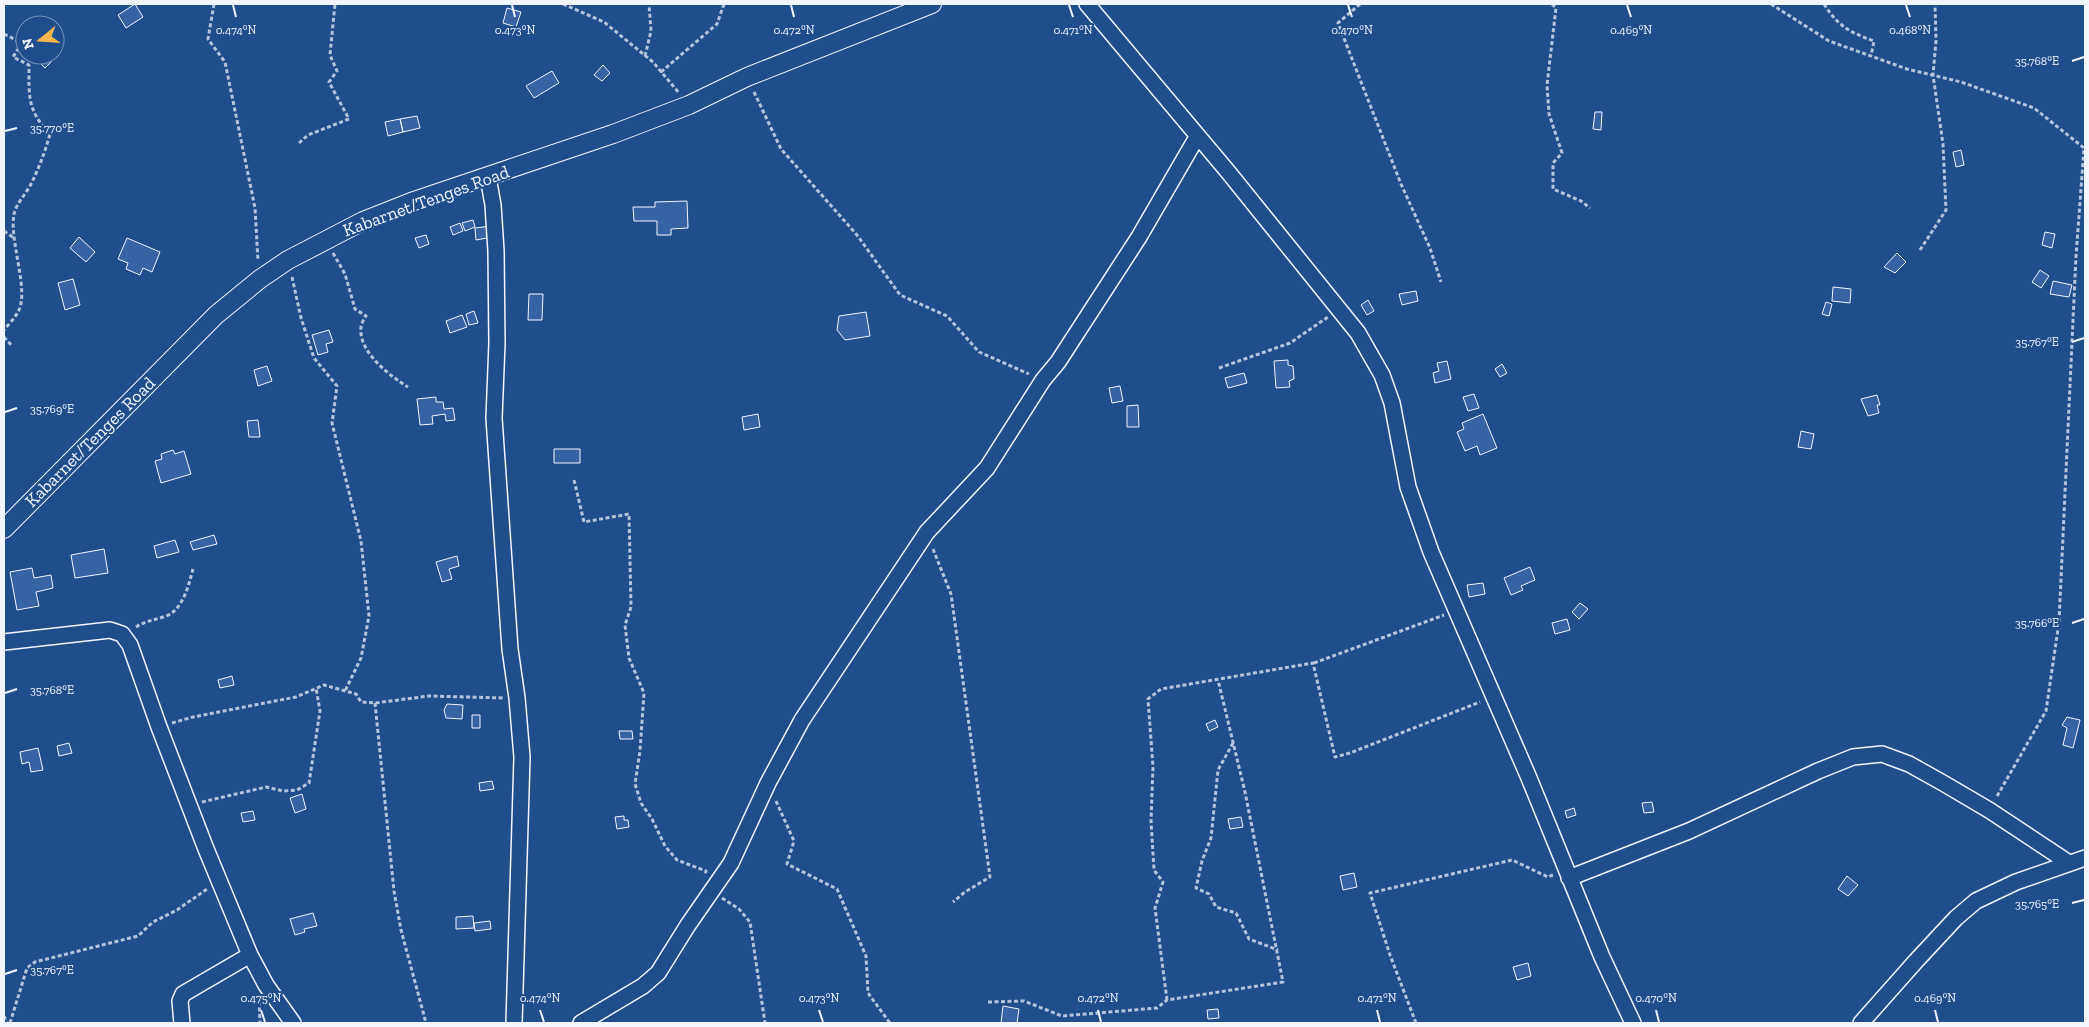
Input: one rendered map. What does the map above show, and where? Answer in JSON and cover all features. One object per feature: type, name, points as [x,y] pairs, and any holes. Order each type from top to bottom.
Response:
[{"type":"street","name":"Kabarnet/Tenges Road","points":[[4,529],[216,315],[260,279],[288,260],[326,239],[371,218],[689,105],[747,77],[906,9],[932,4]]},
{"type":"street","points":[[1087,4],[1197,136],[1368,348],[1382,375],[1392,403],[1408,487],[1430,552],[1494,696],[1602,957],[1633,1023]]},
{"type":"street","points":[[581,1023],[643,986],[658,973],[731,863],[768,783],[802,720],[927,532],[987,468],[1043,380],[1058,362],[1139,237],[1197,136]]},
{"type":"street","points":[[488,177],[493,205],[496,251],[494,427],[510,649],[517,698],[522,757],[514,1023]]},
{"type":"street","points":[[4,642],[110,630],[122,634],[130,645],[189,805],[250,955],[266,985],[293,1023]]},
{"type":"street","points":[[1567,874],[1689,830],[1853,757],[1882,754],[1909,764],[1989,810],[2069,863]]},
{"type":"street","points":[[1861,1023],[1956,918],[1976,901],[2016,882],[2085,858]]},
{"type":"street","points":[[182,1023],[180,1001],[183,994],[250,955]]},
{"type":"path","points":[[214,4],[208,39],[225,62],[254,208],[260,279]]},
{"type":"path","points":[[299,143],[308,135],[349,119],[329,82],[336,71],[330,55],[332,19],[335,4]]},
{"type":"path","points":[[563,4],[604,22],[645,56],[689,105]]},
{"type":"path","points":[[645,56],[651,30],[649,4]]},
{"type":"path","points":[[661,72],[717,24],[724,4]]},
{"type":"path","points":[[1360,4],[1338,23],[1401,184],[1430,248],[1441,282]]},
{"type":"path","points":[[1552,4],[1556,8],[1547,85],[1549,114],[1562,152],[1553,163],[1553,189],[1582,201],[1590,208]]},
{"type":"path","points":[[1772,4],[1829,41],[1907,69],[1961,82],[2034,108],[2084,148],[2076,256],[2059,613],[2055,649],[2046,711],[1989,810]]},
{"type":"path","points":[[1824,4],[1834,20],[1854,33],[1874,41],[1871,56]]},
{"type":"path","points":[[1920,250],[1946,210],[1944,144],[1933,75],[1936,41],[1935,4]]},
{"type":"path","points":[[4,34],[22,43],[13,57],[29,65],[29,99],[37,121],[50,134],[45,152],[31,184],[14,212],[16,258],[22,286],[19,311],[4,330]]},
{"type":"path","points":[[747,77],[781,148],[857,235],[900,295],[948,316],[979,352],[1043,380]]},
{"type":"path","points":[[4,231],[14,239]]},
{"type":"path","points":[[326,239],[345,274],[355,309],[366,316],[361,327],[362,339],[372,358],[389,376],[408,387]]},
{"type":"path","points":[[288,260],[301,318],[314,358],[338,386],[332,423],[361,541],[369,616],[362,658],[345,690]]},
{"type":"path","points":[[1219,368],[1290,343],[1338,309]]},
{"type":"path","points":[[4,337],[12,346]]},
{"type":"path","points":[[574,480],[584,522],[629,514],[631,607],[625,625],[629,658],[644,693],[640,751],[635,784],[641,803],[666,846],[678,860],[706,871],[702,881],[711,891],[739,909],[750,922],[765,1023]]},
{"type":"path","points":[[927,532],[951,594],[990,878],[965,892],[953,902]]},
{"type":"path","points":[[133,629],[142,623],[175,612],[188,589],[193,569]]},
{"type":"path","points":[[1167,1000],[1155,908],[1163,882],[1154,870],[1151,822],[1153,767],[1148,699],[1161,689],[1314,663],[1456,610]]},
{"type":"path","points":[[1314,663],[1334,757],[1350,754],[1494,696]]},
{"type":"path","points":[[988,1002],[1024,1001],[1062,1016],[1157,1008],[1167,1000],[1283,982],[1278,950],[1264,895],[1245,792],[1218,680]]},
{"type":"path","points":[[159,727],[193,717],[296,697],[324,684],[356,694],[361,702],[375,703],[429,696],[517,698]]},
{"type":"path","points":[[189,805],[266,787],[297,790],[309,783],[320,711],[316,688]]},
{"type":"path","points":[[375,703],[394,891],[401,930],[426,1023]]},
{"type":"path","points":[[1233,742],[1218,770],[1211,838],[1202,860],[1196,888],[1209,894],[1216,907],[1236,913],[1249,939],[1278,950]]},
{"type":"path","points":[[768,783],[794,841],[787,864],[837,888],[866,956],[868,993],[890,1023]]},
{"type":"path","points":[[1416,1023],[1390,955],[1370,893],[1512,860],[1548,877],[1567,874]]},
{"type":"path","points":[[8,1023],[27,968],[35,962],[138,936],[153,922],[177,910],[211,886],[218,875]]},
{"type":"path","points":[[4,1016],[8,1023]]},
{"type":"building","points":[[135,4],[143,17],[126,28],[118,15]]},
{"type":"building","points":[[507,8],[521,12],[516,27],[503,23]]},
{"type":"building","points":[[603,65],[610,73],[602,81],[594,75]]},
{"type":"building","points":[[552,71],[559,83],[534,98],[526,86]]},
{"type":"building","points":[[1595,112],[1602,112],[1601,130],[1593,129]]},
{"type":"building","points":[[417,116],[420,128],[403,132],[400,119]]},
{"type":"building","points":[[400,119],[403,132],[388,136],[385,122]]},
{"type":"building","points":[[1961,150],[1964,165],[1956,167],[1953,152]]},
{"type":"building","points":[[687,201],[688,228],[671,229],[671,235],[657,235],[657,221],[634,221],[633,207],[655,207],[655,202]]},
{"type":"building","points":[[473,220],[475,227],[465,231],[462,223]]},
{"type":"building","points":[[460,223],[463,231],[453,235],[450,227]]},
{"type":"building","points":[[491,226],[493,237],[476,240],[475,228]]},
{"type":"building","points":[[2045,232],[2055,234],[2052,248],[2042,245]]},
{"type":"building","points":[[426,235],[429,244],[419,248],[415,238]]},
{"type":"building","points":[[79,237],[95,252],[86,262],[70,248]]},
{"type":"building","points":[[127,238],[160,252],[152,272],[143,268],[140,275],[126,269],[128,263],[118,259]]},
{"type":"building","points":[[1897,253],[1906,262],[1895,273],[1884,267]]},
{"type":"building","points":[[2040,270],[2049,276],[2041,288],[2032,282]]},
{"type":"building","points":[[73,279],[80,305],[65,310],[58,283]]},
{"type":"building","points":[[2053,281],[2072,285],[2069,297],[2050,294]]},
{"type":"building","points":[[1833,287],[1851,289],[1850,303],[1832,301]]},
{"type":"building","points":[[1416,291],[1418,301],[1402,305],[1399,294]]},
{"type":"building","points":[[529,294],[543,294],[542,320],[528,320]]},
{"type":"building","points":[[1368,300],[1374,311],[1367,315],[1361,305]]},
{"type":"building","points":[[1826,302],[1832,304],[1829,316],[1822,314]]},
{"type":"building","points":[[474,311],[478,323],[469,325],[466,314]]},
{"type":"building","points":[[866,312],[870,336],[845,340],[837,330],[839,316]]},
{"type":"building","points":[[462,315],[467,327],[450,333],[446,321]]},
{"type":"building","points":[[329,330],[333,342],[326,344],[328,352],[318,355],[312,335]]},
{"type":"building","points":[[1288,360],[1288,365],[1293,366],[1294,379],[1289,381],[1290,387],[1276,388],[1274,361]]},
{"type":"building","points":[[1447,361],[1451,379],[1435,383],[1433,373],[1439,371],[1437,363]]},
{"type":"building","points":[[1502,364],[1507,373],[1500,377],[1495,369]]},
{"type":"building","points":[[267,366],[272,381],[258,386],[254,370]]},
{"type":"building","points":[[1244,373],[1247,383],[1228,388],[1225,378]]},
{"type":"building","points":[[1120,386],[1123,401],[1112,403],[1109,388]]},
{"type":"building","points":[[1474,394],[1479,408],[1468,411],[1463,397]]},
{"type":"building","points":[[1877,395],[1880,405],[1877,405],[1879,413],[1868,416],[1861,399]]},
{"type":"building","points":[[436,397],[436,402],[443,402],[444,409],[453,408],[455,420],[446,421],[445,414],[432,416],[433,424],[420,425],[417,399]]},
{"type":"building","points":[[1138,405],[1139,427],[1127,427],[1127,406]]},
{"type":"building","points":[[758,414],[760,427],[744,430],[742,417]]},
{"type":"building","points":[[1483,414],[1497,448],[1480,455],[1477,446],[1465,451],[1457,432],[1464,429],[1462,423]]},
{"type":"building","points":[[258,420],[260,437],[249,437],[247,421]]},
{"type":"building","points":[[1801,431],[1814,434],[1811,449],[1798,447]]},
{"type":"building","points":[[554,449],[580,449],[580,463],[554,463]]},
{"type":"building","points":[[173,450],[175,454],[184,451],[191,474],[161,483],[155,461],[162,459],[161,454]]},
{"type":"building","points":[[214,535],[217,544],[193,550],[190,542]]},
{"type":"building","points":[[175,540],[179,552],[157,558],[154,546]]},
{"type":"building","points":[[104,549],[108,573],[75,578],[71,555]]},
{"type":"building","points":[[457,556],[459,566],[449,569],[452,579],[442,582],[436,562]]},
{"type":"building","points":[[1530,567],[1535,580],[1521,586],[1523,590],[1511,595],[1504,578]]},
{"type":"building","points":[[32,568],[34,578],[51,575],[53,588],[36,592],[39,606],[17,610],[10,572]]},
{"type":"building","points":[[1483,583],[1485,594],[1469,597],[1467,585]]},
{"type":"building","points":[[1580,603],[1588,609],[1579,619],[1572,612]]},
{"type":"building","points":[[1567,619],[1570,630],[1555,634],[1552,623]]},
{"type":"building","points":[[232,676],[234,685],[220,688],[218,680]]},
{"type":"building","points":[[447,704],[463,705],[462,719],[446,718],[444,710]]},
{"type":"building","points":[[472,715],[480,715],[480,728],[472,728]]},
{"type":"building","points":[[2067,717],[2080,720],[2073,748],[2063,745],[2067,728],[2062,725]]},
{"type":"building","points":[[1215,720],[1218,727],[1209,731],[1206,724]]},
{"type":"building","points":[[619,731],[632,731],[633,739],[620,739]]},
{"type":"building","points":[[69,743],[72,753],[59,756],[57,746]]},
{"type":"building","points":[[38,748],[43,770],[31,772],[29,762],[22,764],[20,752]]},
{"type":"building","points":[[492,781],[494,789],[480,791],[479,783]]},
{"type":"building","points":[[302,794],[306,809],[295,813],[290,798]]},
{"type":"building","points":[[1652,802],[1654,812],[1644,813],[1642,803]]},
{"type":"building","points":[[1574,808],[1576,815],[1567,818],[1565,811]]},
{"type":"building","points":[[253,811],[255,820],[243,822],[241,813]]},
{"type":"building","points":[[624,816],[624,820],[628,820],[629,827],[617,829],[615,817]]},
{"type":"building","points":[[1241,817],[1243,827],[1230,829],[1228,819]]},
{"type":"building","points":[[1354,873],[1357,887],[1343,890],[1340,876]]},
{"type":"building","points":[[1847,876],[1858,885],[1848,896],[1838,889]]},
{"type":"building","points":[[313,913],[317,926],[304,929],[305,932],[295,935],[290,919]]},
{"type":"building","points":[[473,916],[474,928],[456,929],[456,917]]},
{"type":"building","points":[[490,921],[491,929],[475,931],[474,923]]},
{"type":"building","points":[[1528,963],[1531,976],[1517,980],[1513,967]]},
{"type":"building","points":[[1003,1006],[1019,1009],[1017,1023],[1001,1023]]},
{"type":"building","points":[[1218,1009],[1219,1018],[1208,1019],[1207,1010]]}]
